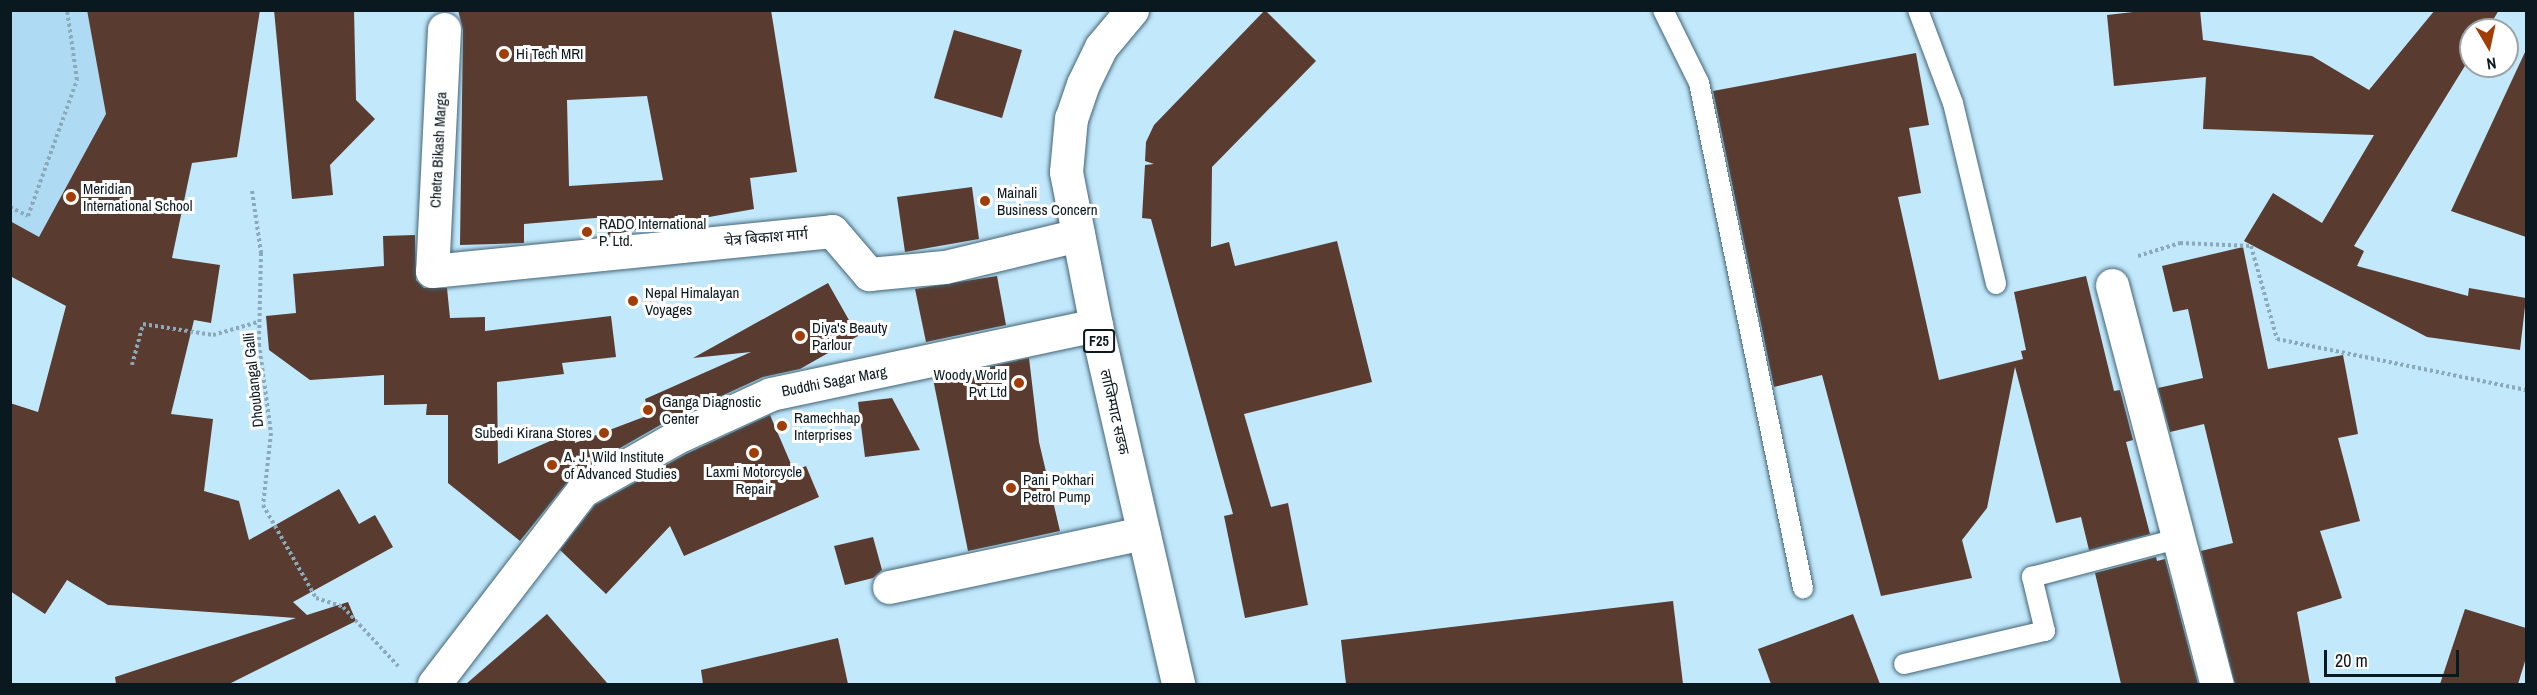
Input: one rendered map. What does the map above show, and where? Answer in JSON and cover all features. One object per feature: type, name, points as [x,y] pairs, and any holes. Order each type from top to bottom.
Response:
[{"type":"street","name":"लाजिम्पाट सडक","points":[[1132,10],[1101,47],[1071,118],[1066,172],[1095,324],[1178,684]]},
{"type":"street","name":"Chetra Bikash Marga","points":[[432,271],[444,28]]},
{"type":"street","name":"चेत्र बिकाश मार्ग","points":[[432,271],[832,231],[869,274],[945,267],[1078,235]]},
{"type":"street","points":[[2112,285],[2217,684]]},
{"type":"street","name":"Buddhi Sagar Marg","points":[[421,680],[582,491],[677,437],[771,394],[1095,324]]},
{"type":"street","points":[[889,587],[1143,533]]},
{"type":"lane","points":[[1663,10],[1699,82],[1803,588]]},
{"type":"lane","points":[[1918,10],[1953,103],[1996,284]]},
{"type":"lane","points":[[1904,664],[2045,631],[2032,577],[2177,539]]},
{"type":"path","points":[[10,207],[28,216],[77,80],[67,10]]},
{"type":"path","name":"Dhoubangal Galli","points":[[252,191],[261,253],[258,322],[271,433],[262,505],[316,598],[343,607],[421,680]]},
{"type":"path","points":[[2112,285],[2130,259],[2180,243],[2251,246],[2277,339],[2526,390]]},
{"type":"path","points":[[132,365],[142,324],[213,335],[258,322]]},
{"type":"shaded area","name":"Meridian International School","points":[[10,11],[150,11],[169,120],[11,273]]},
{"type":"building","points":[[87,10],[260,10],[237,157],[192,163],[172,258],[220,265],[211,323],[194,320],[171,414],[213,419],[204,491],[239,501],[249,540],[339,489],[359,524],[375,515],[393,547],[293,602],[307,615],[348,602],[356,621],[229,684],[116,684],[115,677],[296,618],[108,605],[67,580],[45,614],[10,591],[10,403],[38,412],[66,306],[10,276],[10,221],[39,237],[106,114]]},
{"type":"building","points":[[274,10],[354,10],[356,100],[375,119],[330,165],[333,195],[292,199]]},
{"type":"building","points":[[458,10],[771,10],[797,172],[750,178],[754,209],[608,235],[607,217],[524,224],[524,243],[460,245],[463,30]],"holes":[[[647,96],[663,180],[569,186],[567,100]]]},
{"type":"building","points":[[1265,10],[1316,61],[1212,167],[1211,247],[1229,242],[1235,266],[1337,241],[1372,382],[1244,414],[1271,507],[1288,503],[1308,605],[1245,618],[1224,516],[1233,514],[1151,219],[1142,218],[1145,165],[1154,164],[1145,161],[1146,142],[1154,125]]},
{"type":"building","points":[[2150,10],[2200,10],[2203,40],[2312,56],[2369,90],[2435,10],[2499,10],[2494,18],[2459,18],[2459,75],[2354,246],[2364,251],[2357,266],[2468,296],[2469,288],[2526,298],[2520,350],[2427,337],[2244,241],[2273,193],[2322,223],[2374,135],[2203,129],[2206,77],[2114,86],[2107,15]]},
{"type":"building","points":[[954,30],[1022,50],[1002,118],[934,98]]},
{"type":"building","points":[[2526,50],[2526,237],[2451,211],[2513,78],[2519,78],[2519,65]]},
{"type":"building","points":[[1916,53],[1929,125],[1909,128],[1921,193],[1898,197],[1939,380],[2023,359],[2021,351],[2026,350],[2014,292],[2086,276],[2114,391],[2120,390],[2133,440],[2126,442],[2150,534],[2089,550],[2081,517],[2056,523],[2015,367],[1987,508],[1962,540],[1972,578],[1881,596],[1822,375],[1774,387],[1713,91]]},
{"type":"building","points":[[972,187],[979,239],[905,252],[897,197]]},
{"type":"building","points":[[415,235],[416,280],[424,288],[447,288],[450,318],[485,317],[485,331],[611,316],[616,357],[562,363],[564,374],[497,382],[498,464],[573,431],[575,443],[649,415],[645,399],[751,352],[693,358],[828,283],[858,336],[800,369],[763,377],[669,420],[573,475],[520,541],[448,483],[448,415],[426,415],[427,404],[384,405],[384,375],[310,380],[269,350],[266,316],[296,313],[293,274],[384,266],[383,236]]},
{"type":"building","points":[[2243,247],[2268,369],[2343,355],[2358,434],[2338,438],[2360,521],[2320,531],[2342,598],[2297,612],[2310,684],[2235,684],[2201,551],[2233,543],[2204,424],[2170,432],[2158,388],[2203,378],[2188,309],[2173,312],[2162,266]]},
{"type":"building","points":[[997,276],[1006,325],[926,342],[915,289]]},
{"type":"building","points":[[1029,358],[1039,442],[1060,531],[968,551],[933,379]]},
{"type":"building","points":[[892,398],[920,450],[865,457],[858,402]]},
{"type":"building","points":[[770,415],[794,471],[806,466],[819,497],[684,556],[670,526],[606,594],[560,550],[595,505],[686,454]]},
{"type":"building","points":[[873,537],[882,570],[873,578],[845,585],[834,546]]},
{"type":"building","points":[[2156,557],[2157,561],[2165,559],[2198,684],[2121,684],[2095,573]]},
{"type":"building","points":[[1673,601],[1683,684],[1346,684],[1341,640]]},
{"type":"building","points":[[2465,609],[2526,628],[2526,658],[2518,684],[2440,684]]},
{"type":"building","points":[[547,614],[608,684],[466,684]]},
{"type":"building","points":[[1853,614],[1880,684],[1771,684],[1758,649]]},
{"type":"building","points":[[838,638],[848,684],[703,684],[701,670]]},
{"type":"place","name":"Hi Tech MRI","points":[[504,54]]},
{"type":"place","name":"Meridian International School","points":[[71,197]]},
{"type":"place","name":"Mainali Business Concern","points":[[985,201]]},
{"type":"place","name":"RADO International P. Ltd.","points":[[587,232]]},
{"type":"place","name":"Nepal Himalayan Voyages","points":[[633,301]]},
{"type":"place","name":"Diya's Beauty Parlour","points":[[800,336]]},
{"type":"place","name":"Woody World Pvt Ltd","points":[[1019,383]]},
{"type":"place","name":"Ganga Diagnostic Center","points":[[648,410]]},
{"type":"place","name":"Ramechhap Interprises","points":[[782,426]]},
{"type":"place","name":"Subedi Kirana Stores","points":[[604,433]]},
{"type":"place","name":"Laxmi Motorcycle Repair","points":[[754,453]]},
{"type":"place","name":"A. J. Wild Institute of Advanced Studies","points":[[552,465]]},
{"type":"place","name":"Pani Pokhari Petrol Pump","points":[[1011,488]]}]
